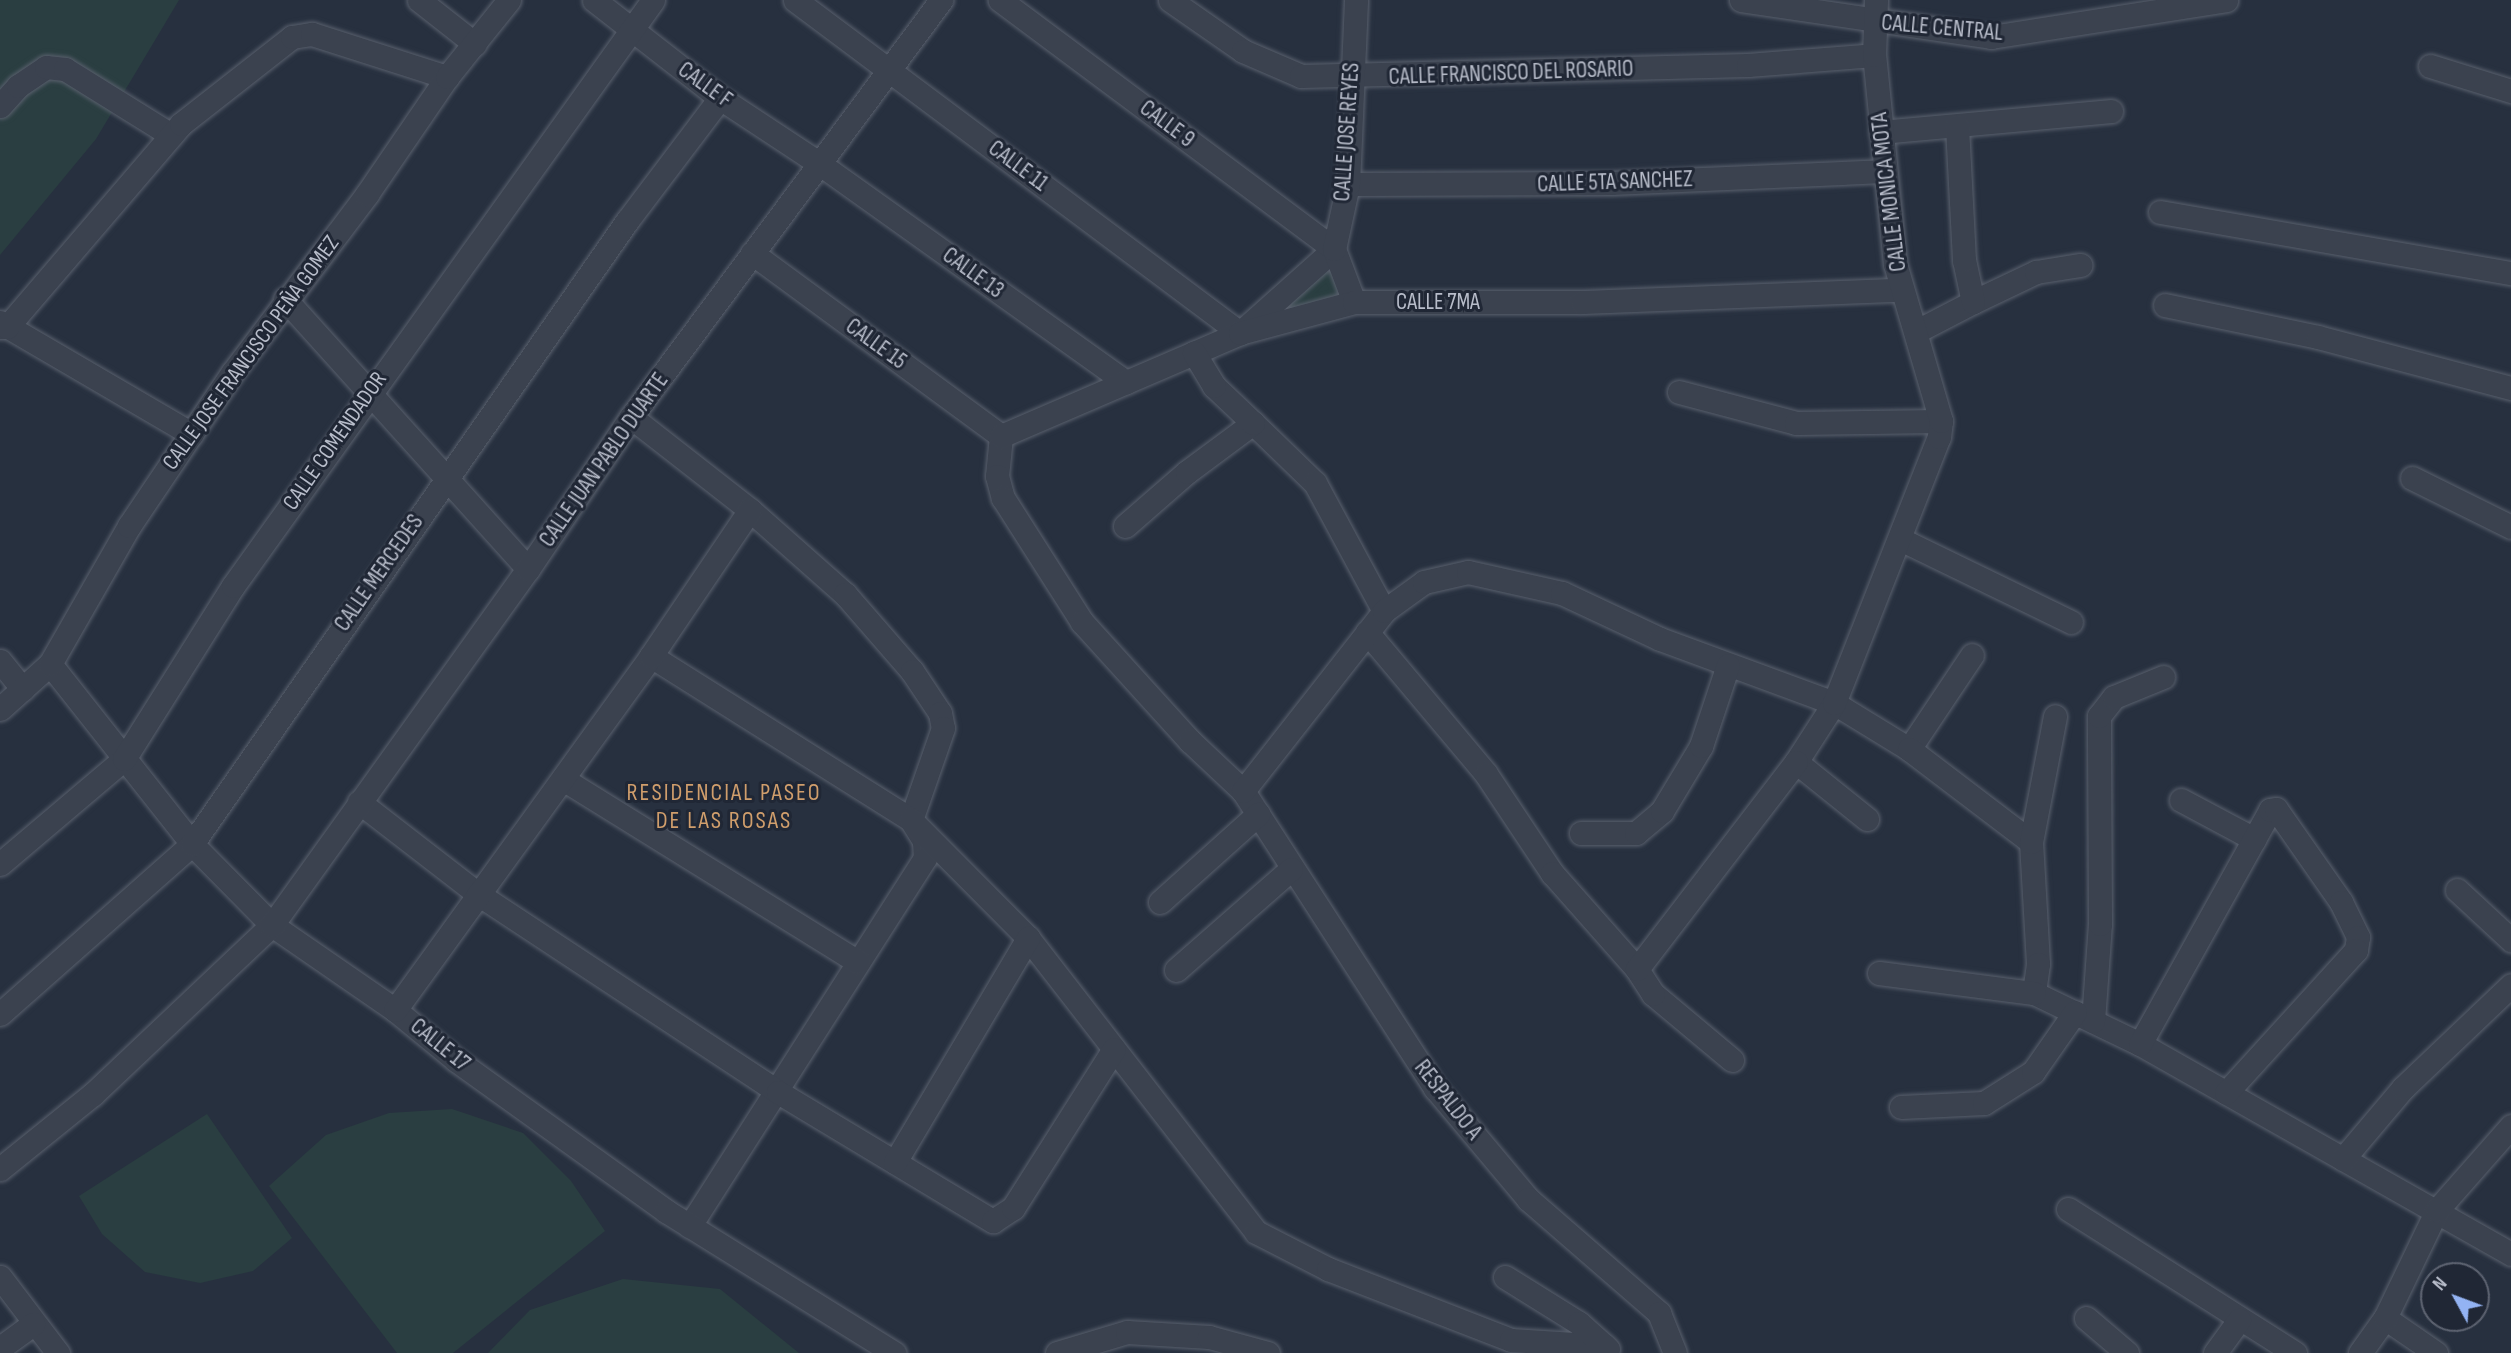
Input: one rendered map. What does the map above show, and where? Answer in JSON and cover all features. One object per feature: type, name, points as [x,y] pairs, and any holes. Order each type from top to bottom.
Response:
[{"type":"street","points":[[419,0],[475,44]]},
{"type":"street","name":"CALLE JOSE FRANCISCO PEÑA GOMEZ","points":[[0,709],[50,664],[129,526],[285,299],[367,194],[447,77],[509,0]]},
{"type":"street","name":"CALLE F","points":[[594,0],[720,98],[820,163]]},
{"type":"street","name":"CALLE COMENDADOR","points":[[0,864],[124,759],[233,586],[368,394],[653,0]]},
{"type":"street","name":"CALLE 11","points":[[795,0],[1240,333]]},
{"type":"street","name":"CALLE JUAN PABLO DUARTE","points":[[0,1169],[93,1094],[272,925],[528,569],[631,417],[891,71],[941,0]]},
{"type":"street","name":"CALLE 9","points":[[1000,0],[1334,249]]},
{"type":"street","name":"CALLE FRANCISCO DEL ROSARIO","points":[[1170,0],[1272,67],[1301,76],[1350,78],[1748,65],[1874,55]]},
{"type":"street","name":"CALLE JOSE REYES","points":[[1334,249],[1348,184],[1350,78],[1356,0]]},
{"type":"street","name":"CALLE CENTRAL","points":[[1741,0],[1872,23],[1991,37],[2226,0]]},
{"type":"street","name":"CALLE MONICA MOTA","points":[[1876,0],[1872,23],[1883,171],[1900,290],[1917,331],[1941,421]]},
{"type":"street","points":[[192,434],[2,325],[171,135],[292,37],[303,34],[447,77]]},
{"type":"street","points":[[2430,66],[2511,91]]},
{"type":"street","points":[[0,106],[18,86],[46,67],[65,69],[171,135]]},
{"type":"street","name":"CALLE MERCEDES","points":[[0,1014],[192,844],[627,221],[720,98]]},
{"type":"street","points":[[1881,132],[2111,111]]},
{"type":"street","points":[[1957,126],[1964,260],[1973,302]]},
{"type":"street","name":"CALLE 13","points":[[820,163],[1126,382]]},
{"type":"street","name":"CALLE 5TA SANCHEZ","points":[[1348,184],[1611,183],[1883,171]]},
{"type":"street","points":[[2160,212],[2511,273]]},
{"type":"street","points":[[1240,333],[1334,249],[1354,302]]},
{"type":"street","name":"CALLE 15","points":[[752,253],[1000,436]]},
{"type":"street","points":[[1917,331],[2036,272],[2080,265]]},
{"type":"street","name":"CALLE 7MA","points":[[1000,436],[1240,333],[1354,302],[1582,302],[1900,290]]},
{"type":"street","points":[[285,299],[528,569]]},
{"type":"street","points":[[2165,305],[2318,337],[2511,388]]},
{"type":"street","points":[[1194,353],[1218,392],[1315,482],[1384,611]]},
{"type":"street","points":[[1637,969],[1796,762],[1834,703],[1940,437],[1941,421],[1796,423],[1679,392]]},
{"type":"street","points":[[631,417],[750,510],[853,603],[912,671],[940,713],[943,728],[911,820]]},
{"type":"street","points":[[1125,526],[1187,471],[1253,423]]},
{"type":"street","name":"RESPALDO A","points":[[1000,436],[997,476],[1003,498],[1082,622],[1242,791],[1434,1088],[1528,1199],[1660,1313],[1675,1353]]},
{"type":"street","points":[[2412,478],[2511,527]]},
{"type":"street","points":[[395,1010],[651,656],[750,510]]},
{"type":"street","points":[[1900,539],[2071,622]]},
{"type":"street","points":[[1242,791],[1384,611],[1424,582],[1468,572],[1562,593],[1728,665],[1834,703],[1909,749],[2031,842]]},
{"type":"street","points":[[1367,632],[1486,774],[1552,873],[1637,969],[1653,994],[1732,1060]]},
{"type":"street","points":[[1909,749],[1972,655]]},
{"type":"street","points":[[651,656],[911,820],[1028,938],[1256,1232],[1328,1269],[1511,1340],[1609,1350]]},
{"type":"street","points":[[0,661],[23,689]]},
{"type":"street","name":"CALLE 17","points":[[50,664],[192,844],[272,925],[395,1010],[456,1060],[690,1226],[894,1353]]},
{"type":"street","points":[[1581,832],[1636,833],[1662,811],[1701,746],[1728,665]]},
{"type":"street","points":[[1901,1107],[1984,1103],[2033,1072],[2084,1017],[2100,924],[2099,716],[2114,697],[2163,677]]},
{"type":"street","points":[[2034,993],[2038,964],[2031,842],[2055,716]]},
{"type":"street","points":[[1796,762],[1867,819]]},
{"type":"street","points":[[563,779],[858,962]]},
{"type":"street","points":[[2181,800],[2254,839]]},
{"type":"street","points":[[359,802],[478,894],[778,1092],[993,1221],[1013,1208],[1114,1049]]},
{"type":"street","points":[[2140,1044],[2270,810],[2282,814],[2341,902],[2358,937],[2356,950],[2225,1093]]},
{"type":"street","points":[[1160,902],[1258,814]]},
{"type":"street","points":[[690,1226],[925,858],[924,841],[911,820]]},
{"type":"street","points":[[1176,970],[1291,869]]},
{"type":"street","points":[[2456,890],[2511,940]]},
{"type":"street","points":[[895,1162],[1028,938]]},
{"type":"street","points":[[1879,973],[2034,993],[2140,1044],[2511,1254]]},
{"type":"street","points":[[2343,1159],[2403,1088],[2511,985]]},
{"type":"street","points":[[2360,1353],[2385,1318],[2437,1210],[2511,1126]]},
{"type":"street","points":[[2068,1209],[2239,1320],[2295,1353]]},
{"type":"street","points":[[0,1277],[33,1324],[58,1353]]},
{"type":"street","points":[[1505,1277],[1579,1323],[1609,1350]]},
{"type":"street","points":[[2086,1318],[2127,1353]]},
{"type":"street","points":[[2385,1318],[2435,1353]]},
{"type":"street","points":[[2215,1353],[2239,1320]]},
{"type":"street","points":[[0,1348],[33,1324]]},
{"type":"street","points":[[1057,1353],[1127,1332],[1209,1337],[1268,1353]]},
{"type":"green space","points":[[0,0],[179,0],[96,139],[0,255]]},
{"type":"green space","points":[[1329,264],[1342,296],[1276,318]]},
{"type":"green space","points":[[452,1109],[523,1133],[571,1181],[605,1231],[453,1353],[397,1353],[269,1186],[326,1135],[389,1113]]},
{"type":"green space","points":[[207,1114],[292,1238],[253,1271],[200,1283],[145,1272],[102,1234],[79,1196]]},
{"type":"green space","points":[[623,1279],[720,1289],[799,1353],[488,1353],[530,1310]]},
{"type":"district","name":"RESIDENCIAL PASEO DE LAS ROSAS","points":[[724,807]]}]
